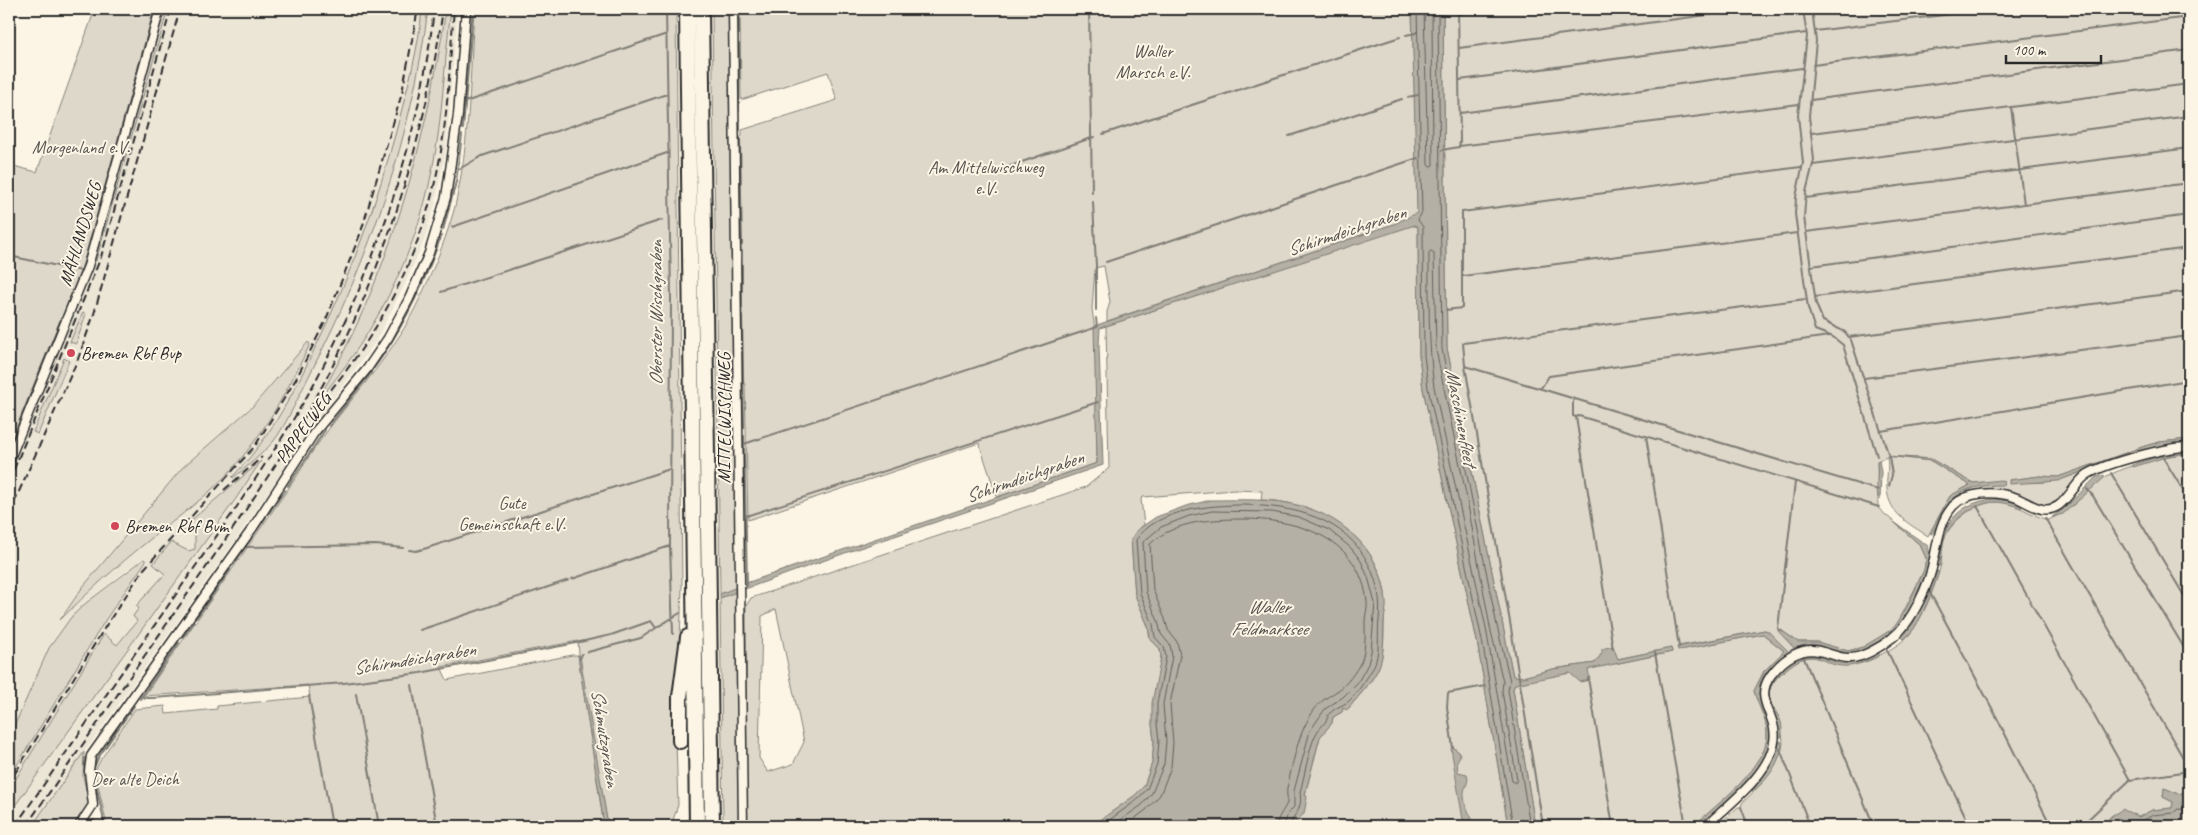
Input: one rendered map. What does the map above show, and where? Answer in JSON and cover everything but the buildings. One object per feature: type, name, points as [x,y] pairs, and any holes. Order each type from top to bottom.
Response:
[{"type":"highway","points":[[687,9],[697,826]]},
{"type":"highway","points":[[701,9],[712,826]]},
{"type":"highway","points":[[680,741],[680,697],[688,633],[694,612]]},
{"type":"street","name":"MÄHLANDSWEG","points":[[9,461],[88,266],[160,9]]},
{"type":"street","name":"PAPPELWEG","points":[[79,826],[93,805],[89,771],[91,756],[252,528],[314,433],[367,369],[388,338],[409,300],[429,253],[446,197],[458,115],[466,9]]},
{"type":"street","name":"MITTELWISCHWEG","points":[[733,9],[743,826]]},
{"type":"street","points":[[1706,826],[1758,775],[1772,754],[1775,733],[1763,693],[1765,683],[1773,672],[1788,658],[1798,652],[1814,650],[1848,658],[1873,649],[1899,632],[1913,612],[1929,576],[1936,543],[1953,506],[1961,500],[1976,495],[2005,495],[2042,509],[2049,509],[2065,500],[2077,483],[2096,470],[2163,449],[2189,447]]},
{"type":"shaded area","points":[[168,9],[458,9],[446,151],[435,205],[424,241],[406,282],[375,343],[318,419],[235,541],[32,826],[9,826],[9,802],[99,686],[260,463],[195,517],[183,530],[189,531],[195,537],[195,549],[188,552],[171,543],[153,564],[165,574],[136,606],[139,608],[137,621],[117,645],[104,635],[9,790],[9,778],[106,619],[146,562],[143,559],[122,574],[72,616],[49,648],[9,738],[9,472],[96,261]],"holes":[[[308,342],[256,439],[239,461],[198,500],[127,558],[60,618],[82,588],[182,468],[253,405]],[[64,358],[38,433],[37,434],[33,432]]]},
{"type":"green space","name":"Morgenland e.V.","points":[[95,9],[154,9],[81,271],[9,449],[9,165],[37,172]]},
{"type":"green space","points":[[163,9],[168,9],[96,261],[92,260]]},
{"type":"green space","points":[[422,9],[428,9],[411,103],[400,150],[370,241],[332,329],[283,427],[273,442],[233,478],[267,434],[287,403],[350,270],[381,183],[398,124],[416,52]]},
{"type":"green space","points":[[446,9],[451,9],[439,131],[432,171],[415,235],[389,295],[373,324],[337,378],[316,403],[341,357],[363,310],[383,262],[400,212],[427,112],[438,61]]},
{"type":"green space","name":"Gute Gemeinschaft e.V.","points":[[474,9],[676,9],[682,588],[676,741],[678,805],[671,826],[608,826],[580,666],[578,641],[441,667],[447,680],[578,655],[604,826],[107,826],[95,771],[135,709],[165,706],[166,714],[217,709],[217,706],[310,697],[308,685],[144,696],[297,476],[308,457],[388,353],[424,290],[445,238],[460,182],[469,108]]},
{"type":"green space","points":[[712,9],[729,9],[737,588],[720,594]]},
{"type":"green space","points":[[740,9],[1412,9],[1418,213],[1409,219],[1107,321],[1110,302],[1104,266],[1095,268],[1092,309],[1095,330],[1097,463],[997,497],[979,443],[748,520],[745,384],[741,383],[739,139],[742,136],[742,130],[837,100],[828,72],[741,100]]},
{"type":"green space","points":[[1443,9],[2189,9],[2189,439],[2159,442],[2145,446],[2058,477],[2040,476],[2009,480],[2046,482],[2083,473],[2060,501],[2048,506],[2009,492],[1965,492],[1975,487],[2004,481],[1973,483],[1931,459],[1887,456],[1931,461],[1970,485],[1950,496],[1928,536],[1896,512],[1887,489],[1887,457],[1877,461],[1878,508],[1920,545],[1926,558],[1924,570],[1898,623],[1887,633],[1863,647],[1848,651],[1817,642],[1798,642],[1781,630],[1794,645],[1794,648],[1789,652],[1765,630],[1678,646],[1685,649],[1763,634],[1784,651],[1764,671],[1754,691],[1764,716],[1767,731],[1766,744],[1752,771],[1694,826],[1535,826],[1513,689],[1515,684],[1557,674],[1570,673],[1578,679],[1590,669],[1672,652],[1671,648],[1617,659],[1602,653],[1595,663],[1553,669],[1523,677],[1513,676],[1447,348]]},
{"type":"green space","points":[[1410,225],[1418,227],[1419,355],[1423,389],[1477,641],[1508,826],[1293,826],[1299,818],[1320,737],[1332,723],[1333,717],[1342,712],[1343,708],[1349,708],[1368,685],[1378,669],[1383,647],[1385,593],[1379,572],[1370,554],[1356,538],[1340,525],[1322,514],[1302,507],[1282,502],[1261,500],[1262,491],[1235,490],[1143,497],[1141,499],[1144,525],[1137,530],[1131,539],[1135,595],[1148,626],[1150,639],[1160,649],[1161,657],[1152,724],[1154,741],[1152,763],[1144,786],[1134,796],[1092,826],[748,826],[746,788],[746,606],[751,598],[1086,487],[1109,468],[1106,326]],"holes":[[[776,609],[804,742],[793,764],[768,772],[759,758],[762,616]]]},
{"type":"green space","points":[[83,312],[86,314],[76,344],[70,342]]},
{"type":"green space","points":[[308,342],[310,344],[278,405],[250,448],[229,472],[196,503],[114,570],[60,620],[82,588],[182,468],[253,406]]},
{"type":"green space","points":[[64,358],[69,361],[38,434],[33,432]]},
{"type":"green space","points":[[2181,454],[2189,455],[2189,790],[2179,794],[2164,788],[2163,797],[2173,802],[2172,808],[2152,810],[2139,817],[2123,813],[2115,814],[2108,820],[2106,826],[1717,826],[1738,807],[1741,807],[1742,803],[1766,778],[1779,757],[1783,741],[1770,698],[1772,684],[1787,668],[1799,660],[1812,657],[1841,665],[1858,664],[1876,657],[1905,639],[1918,623],[1935,585],[1942,560],[1944,539],[1954,523],[1966,513],[1980,505],[2002,502],[2048,520],[2068,508],[2104,477],[2137,464]]},
{"type":"green space","points":[[261,461],[9,814],[9,790],[104,634],[117,645],[137,621],[133,616],[139,608],[136,606],[165,574],[153,564],[171,542],[188,551],[195,549],[195,536],[189,531],[182,531],[195,517]]},
{"type":"green space","points":[[144,559],[146,561],[106,619],[9,778],[9,738],[49,648],[72,616],[86,603]]},
{"type":"green space","points":[[737,591],[741,826],[723,826],[720,598]]},
{"type":"green space","name":"Der alte Deich","points":[[84,752],[83,776],[89,803],[75,826],[32,826]]},
{"type":"water","points":[[1412,9],[1443,9],[1447,348],[1513,676],[1523,677],[1553,669],[1595,663],[1602,653],[1602,649],[1613,646],[1618,659],[1671,648],[1672,652],[1590,669],[1588,670],[1590,680],[1580,682],[1570,673],[1515,684],[1513,689],[1535,826],[1508,826],[1477,641],[1423,389],[1419,355],[1418,227],[1415,225],[1100,328],[1103,465],[845,553],[720,598],[720,594],[749,582],[1097,463],[1094,326],[1394,224],[1417,213]]},
{"type":"water","points":[[2189,439],[2189,443],[2153,447],[2106,462],[2058,481],[2009,484],[2009,480],[2040,476],[2058,477],[2145,446],[2159,442]]},
{"type":"water","points":[[2184,452],[2183,454],[2169,456],[2133,467],[2132,465],[2168,453]]},
{"type":"water","points":[[1887,456],[1931,459],[1973,483],[2004,481],[2003,485],[1974,488],[1957,496],[1945,510],[1932,534],[1930,533],[1950,496],[1970,485],[1931,461]]},
{"type":"water","points":[[1879,460],[1881,472],[1880,500],[1877,487],[1877,461]]},
{"type":"water","points":[[2104,475],[2104,478],[2063,514],[2052,517],[2065,508],[2096,477]]},
{"type":"water","points":[[1994,499],[2015,502],[2022,506],[2021,508],[1994,502],[1980,505],[1965,513],[1948,530],[1942,547],[1940,566],[1937,566],[1942,540],[1952,520],[1968,506]]},
{"type":"water","name":"Waller Feldmarksee","points":[[1211,500],[1268,501],[1301,506],[1333,519],[1359,541],[1370,554],[1378,569],[1386,602],[1383,651],[1378,669],[1349,708],[1346,710],[1343,708],[1342,712],[1333,717],[1332,723],[1320,737],[1305,794],[1307,797],[1304,814],[1293,826],[1092,826],[1134,796],[1144,786],[1152,763],[1154,741],[1152,703],[1161,657],[1160,649],[1150,639],[1148,626],[1135,595],[1131,539],[1137,530],[1156,517],[1186,506]]},
{"type":"water","points":[[1894,522],[1928,546],[1930,555],[1929,567],[1906,618],[1897,630],[1856,653],[1840,654],[1817,645],[1794,648],[1778,631],[1778,628],[1798,642],[1817,642],[1848,651],[1863,647],[1894,628],[1907,607],[1924,570],[1926,558],[1920,545]]},
{"type":"water","points":[[1937,571],[1939,572],[1920,618],[1910,634],[1904,639],[1902,637],[1913,624]]},
{"type":"water","points":[[1765,630],[1789,652],[1771,667],[1761,680],[1759,692],[1771,735],[1768,749],[1763,761],[1748,781],[1699,826],[1694,826],[1740,783],[1760,758],[1766,744],[1767,731],[1754,691],[1764,671],[1784,651],[1763,634],[1685,649],[1678,650],[1677,647]]},
{"type":"water","points":[[1879,653],[1879,656],[1850,666],[1831,664],[1818,658],[1804,658],[1783,672],[1772,684],[1769,694],[1770,701],[1781,722],[1782,737],[1779,737],[1767,693],[1769,686],[1780,671],[1801,655],[1816,655],[1830,661],[1850,663]]},
{"type":"water","points":[[578,655],[580,656],[608,826],[604,826]]},
{"type":"water","points":[[1780,741],[1782,742],[1781,749],[1773,770],[1752,791],[1772,763]]},
{"type":"water","points":[[1453,747],[1459,752],[1460,756],[1457,761],[1458,772],[1467,774],[1468,781],[1464,793],[1465,800],[1475,826],[1464,826],[1451,748]]},
{"type":"water","points":[[2164,788],[2179,794],[2189,790],[2189,798],[2181,803],[2182,806],[2189,805],[2189,825],[2122,826],[2126,825],[2127,822],[2123,820],[2112,826],[2106,826],[2110,818],[2122,809],[2139,817],[2152,810],[2172,808],[2173,802],[2163,797]]},
{"type":"waterway","points":[[153,16],[155,9]]},
{"type":"waterway","points":[[463,129],[473,9]]},
{"type":"waterway","name":"Oberster Wischgraben","points":[[666,9],[671,296],[670,546],[673,634]]},
{"type":"waterway","points":[[739,9],[739,34]]},
{"type":"waterway","points":[[1089,9],[1092,192]]},
{"type":"waterway","points":[[1099,11],[1106,9]]},
{"type":"waterway","points":[[1442,150],[1459,147],[1460,141],[1458,9]]},
{"type":"waterway","points":[[1458,14],[1502,9]]},
{"type":"waterway","points":[[1459,48],[1752,9]]},
{"type":"waterway","points":[[1803,9],[1807,36],[1798,115],[1803,163],[1796,197],[1795,214],[1808,308],[1815,330],[1833,337],[1843,345],[1877,456]]},
{"type":"waterway","points":[[1812,9],[1816,41],[1809,116],[1814,160],[1806,192],[1804,217],[1816,304],[1823,321],[1845,332],[1851,340],[1889,456]]},
{"type":"waterway","points":[[1815,31],[1992,9]]},
{"type":"waterway","points":[[1813,65],[2189,17]]},
{"type":"waterway","points":[[133,88],[152,20]]},
{"type":"waterway","points":[[1406,35],[1416,33]]},
{"type":"waterway","points":[[1460,80],[1806,33]]},
{"type":"waterway","points":[[465,102],[667,34]]},
{"type":"waterway","points":[[1103,134],[1400,37]]},
{"type":"waterway","points":[[739,44],[739,111]]},
{"type":"waterway","points":[[1811,100],[2189,50]]},
{"type":"waterway","points":[[1460,113],[1802,68]]},
{"type":"waterway","points":[[1812,133],[2189,84]]},
{"type":"waterway","points":[[121,131],[132,92]]},
{"type":"waterway","points":[[459,169],[482,156],[667,94]]},
{"type":"waterway","points":[[1408,97],[1418,95]]},
{"type":"waterway","points":[[1289,136],[1402,99]]},
{"type":"waterway","points":[[1459,146],[1799,104]]},
{"type":"waterway","points":[[2011,107],[2024,204]]},
{"type":"waterway","points":[[1813,165],[2189,116]]},
{"type":"waterway","points":[[740,121],[740,130]]},
{"type":"waterway","points":[[443,230],[456,182],[462,135]]},
{"type":"waterway","points":[[107,186],[120,136]]},
{"type":"waterway","points":[[999,170],[1094,137]]},
{"type":"waterway","points":[[740,139],[742,245]]},
{"type":"waterway","points":[[1806,198],[2189,148]]},
{"type":"waterway","points":[[452,227],[667,153]]},
{"type":"waterway","points":[[1106,262],[1418,158]]},
{"type":"waterway","points":[[1446,310],[1462,308],[1462,212],[1801,167]]},
{"type":"waterway","points":[[1806,232],[2189,183]]},
{"type":"waterway","points":[[1093,202],[1096,310]]},
{"type":"waterway","points":[[1811,266],[2189,215]]},
{"type":"waterway","points":[[441,292],[662,220]]},
{"type":"waterway","points":[[1463,276],[1797,233]]},
{"type":"waterway","points":[[374,368],[395,337],[412,305],[428,271],[441,236]]},
{"type":"waterway","points":[[1815,297],[2189,248]]},
{"type":"waterway","points":[[742,251],[742,308]]},
{"type":"waterway","points":[[9,256],[82,271]]},
{"type":"waterway","points":[[63,316],[86,258]]},
{"type":"waterway","points":[[1849,337],[2189,291]]},
{"type":"waterway","name":"Maschinenfleet","points":[[1543,826],[1510,622],[1465,366],[1463,343],[1806,299]]},
{"type":"waterway","points":[[742,315],[744,428]]},
{"type":"waterway","points":[[744,444],[1097,327],[1096,318]]},
{"type":"waterway","points":[[9,447],[61,319]]},
{"type":"waterway","points":[[1541,388],[1549,376],[1829,336]]},
{"type":"waterway","points":[[1864,378],[2189,336]]},
{"type":"waterway","name":"Maschinenfleet","points":[[1465,366],[1878,490]]},
{"type":"waterway","points":[[329,426],[371,373]]},
{"type":"waterway","points":[[1881,431],[2189,380]]},
{"type":"waterway","points":[[1573,398],[1573,416],[1576,417],[1613,649]]},
{"type":"waterway","points":[[746,516],[1098,402]]},
{"type":"waterway","points":[[1576,417],[1579,416],[1879,507]]},
{"type":"waterway","points":[[288,486],[325,430]]},
{"type":"waterway","points":[[744,436],[747,586]]},
{"type":"waterway","points":[[1646,436],[1679,647]]},
{"type":"waterway","points":[[1889,456],[1892,475],[1889,486]]},
{"type":"waterway","points":[[2162,456],[2189,500]]},
{"type":"waterway","points":[[409,550],[416,551],[427,548],[670,469]]},
{"type":"waterway","points":[[2111,473],[2189,604]]},
{"type":"waterway","points":[[1780,630],[1778,628],[1795,482]]},
{"type":"waterway","points":[[2087,489],[2189,656]]},
{"type":"waterway","points":[[269,513],[285,490]]},
{"type":"waterway","points":[[1977,506],[2130,780]]},
{"type":"waterway","points":[[257,530],[266,517]]},
{"type":"waterway","points":[[2045,518],[2189,768]]},
{"type":"waterway","points":[[233,565],[254,534]]},
{"type":"waterway","points":[[246,547],[376,545],[403,548]]},
{"type":"waterway","points":[[572,579],[670,546]]},
{"type":"waterway","points":[[197,617],[230,570]]},
{"type":"waterway","points":[[420,630],[569,580]]},
{"type":"waterway","points":[[1929,591],[1993,710],[2051,826]]},
{"type":"waterway","name":"Schirmdeichgraben","points":[[142,696],[154,698],[344,683],[420,673],[611,635],[651,621],[656,628],[680,613]]},
{"type":"waterway","points":[[183,637],[194,622]]},
{"type":"waterway","name":"Schmutzgraben","points":[[588,652],[641,638],[656,628]]},
{"type":"waterway","points":[[140,699],[179,643]]},
{"type":"waterway","points":[[1887,650],[1970,826]]},
{"type":"waterway","points":[[1655,653],[1686,826]]},
{"type":"waterway","name":"Schmutzgraben","points":[[580,659],[582,654]]},
{"type":"waterway","points":[[1803,656],[1874,826]]},
{"type":"waterway","points":[[1588,678],[1613,826]]},
{"type":"waterway","points":[[412,685],[437,826]]},
{"type":"waterway","points":[[1453,748],[1447,707],[1448,693],[1485,686]]},
{"type":"waterway","points":[[356,694],[379,826]]},
{"type":"waterway","points":[[309,696],[332,826]]},
{"type":"waterway","points":[[105,826],[93,770],[98,758],[134,706]]},
{"type":"waterway","points":[[1780,749],[1810,826]]},
{"type":"waterway","points":[[85,758],[87,786]]},
{"type":"waterway","points":[[2081,826],[2130,780],[2189,771]]},
{"type":"waterway","points":[[1741,807],[1748,826]]},
{"type":"waterway","points":[[94,820],[96,826]]},
{"type":"railway","points":[[9,481],[101,257],[171,9]]},
{"type":"railway","points":[[9,514],[78,359],[94,314],[180,9]]},
{"type":"railway","points":[[9,783],[107,624],[143,570],[255,446],[296,379],[325,322],[361,232],[402,93],[418,9]]},
{"type":"railway","points":[[15,826],[246,493],[311,389],[334,345],[374,253],[406,156],[418,107],[434,9]]},
{"type":"railway","points":[[26,826],[245,511],[296,432],[327,377],[368,289],[401,198],[426,104],[443,9]]},
{"type":"railway","points":[[315,408],[336,384],[373,332],[403,276],[426,217],[439,164],[442,142],[454,9]]},
{"type":"railway","points":[[224,490],[262,457]]},
{"type":"place","name":"Bremen Rbf Bvp","points":[[71,353]]},
{"type":"place","name":"Bremen Rbf Bvm","points":[[115,526]]},
{"type":"park label","name":"Waller Marsch e.V.","points":[[1153,61]]},
{"type":"park label","name":"Am Mittelwischweg e.V.","points":[[986,177]]}]
